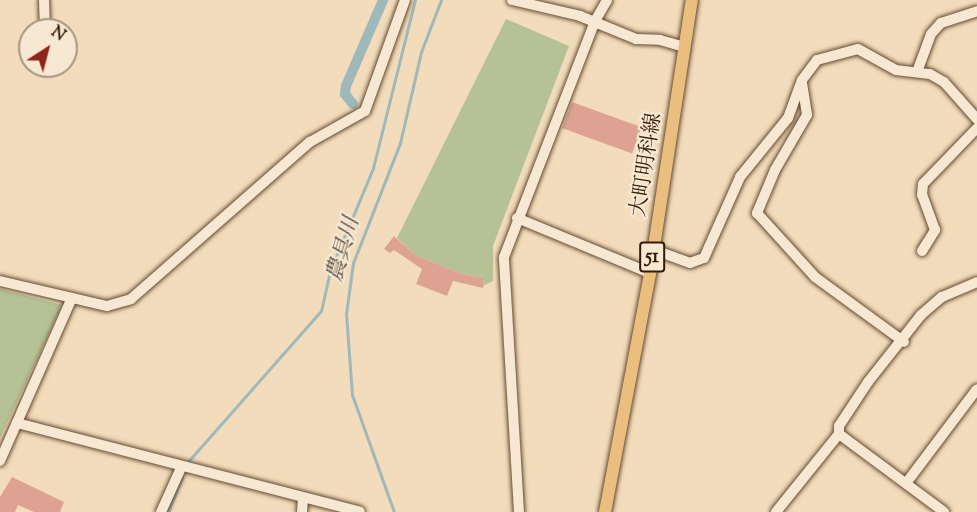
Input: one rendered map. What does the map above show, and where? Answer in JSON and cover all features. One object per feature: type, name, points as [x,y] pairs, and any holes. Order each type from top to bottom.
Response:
[{"type":"main road","name":"大町明科線","points":[[605,512],[650,273],[692,0]]},
{"type":"street","points":[[44,0],[45,18]]},
{"type":"street","points":[[0,281],[107,306],[131,299],[310,142],[361,116],[405,0]]},
{"type":"street","points":[[512,0],[595,21],[636,39],[660,40],[686,48]]},
{"type":"street","points":[[519,512],[503,265],[517,218],[595,21],[607,0]]},
{"type":"street","points":[[917,72],[931,34],[941,23],[977,11]]},
{"type":"street","points":[[655,242],[660,252],[690,263],[704,258],[740,177],[788,118],[802,80],[817,60],[858,49],[896,70],[917,72],[944,82],[977,119]]},
{"type":"street","points":[[802,80],[807,115],[775,170],[757,213],[815,277],[904,342]]},
{"type":"street","points":[[922,251],[935,230],[922,195],[923,184],[977,128]]},
{"type":"street","points":[[517,218],[650,273]]},
{"type":"street","points":[[776,512],[839,434],[839,426],[868,382],[904,342],[921,315],[942,297],[977,282]]},
{"type":"street","points":[[0,461],[72,298]]},
{"type":"street","points":[[907,482],[977,389]]},
{"type":"street","points":[[16,423],[181,468],[360,512]]},
{"type":"street","points":[[839,434],[907,482],[944,512]]},
{"type":"street","points":[[161,512],[181,468]]},
{"type":"street","points":[[302,512],[303,498]]},
{"type":"green space","points":[[506,19],[569,46],[493,246],[493,281],[483,286],[484,278],[462,274],[415,255],[397,238]]},
{"type":"green space","points":[[0,289],[62,305],[0,438]]},
{"type":"building","points":[[572,102],[642,127],[632,154],[562,128]]},
{"type":"building","points":[[394,236],[415,255],[462,274],[484,278],[483,288],[453,281],[447,296],[416,284],[422,269],[394,250],[390,253],[384,249]]},
{"type":"building","points":[[12,477],[64,502],[60,512],[34,512],[18,505],[15,512],[0,512],[0,497]]},
{"type":"waterway","points":[[353,104],[345,94],[346,86],[383,0]]},
{"type":"waterway","points":[[185,465],[321,311],[330,271],[373,168],[415,0]]},
{"type":"waterway","name":"農具川","points":[[394,512],[352,395],[346,314],[353,263],[400,143],[421,52],[441,0]]},
{"type":"waterway","points":[[168,512],[182,477]]}]
